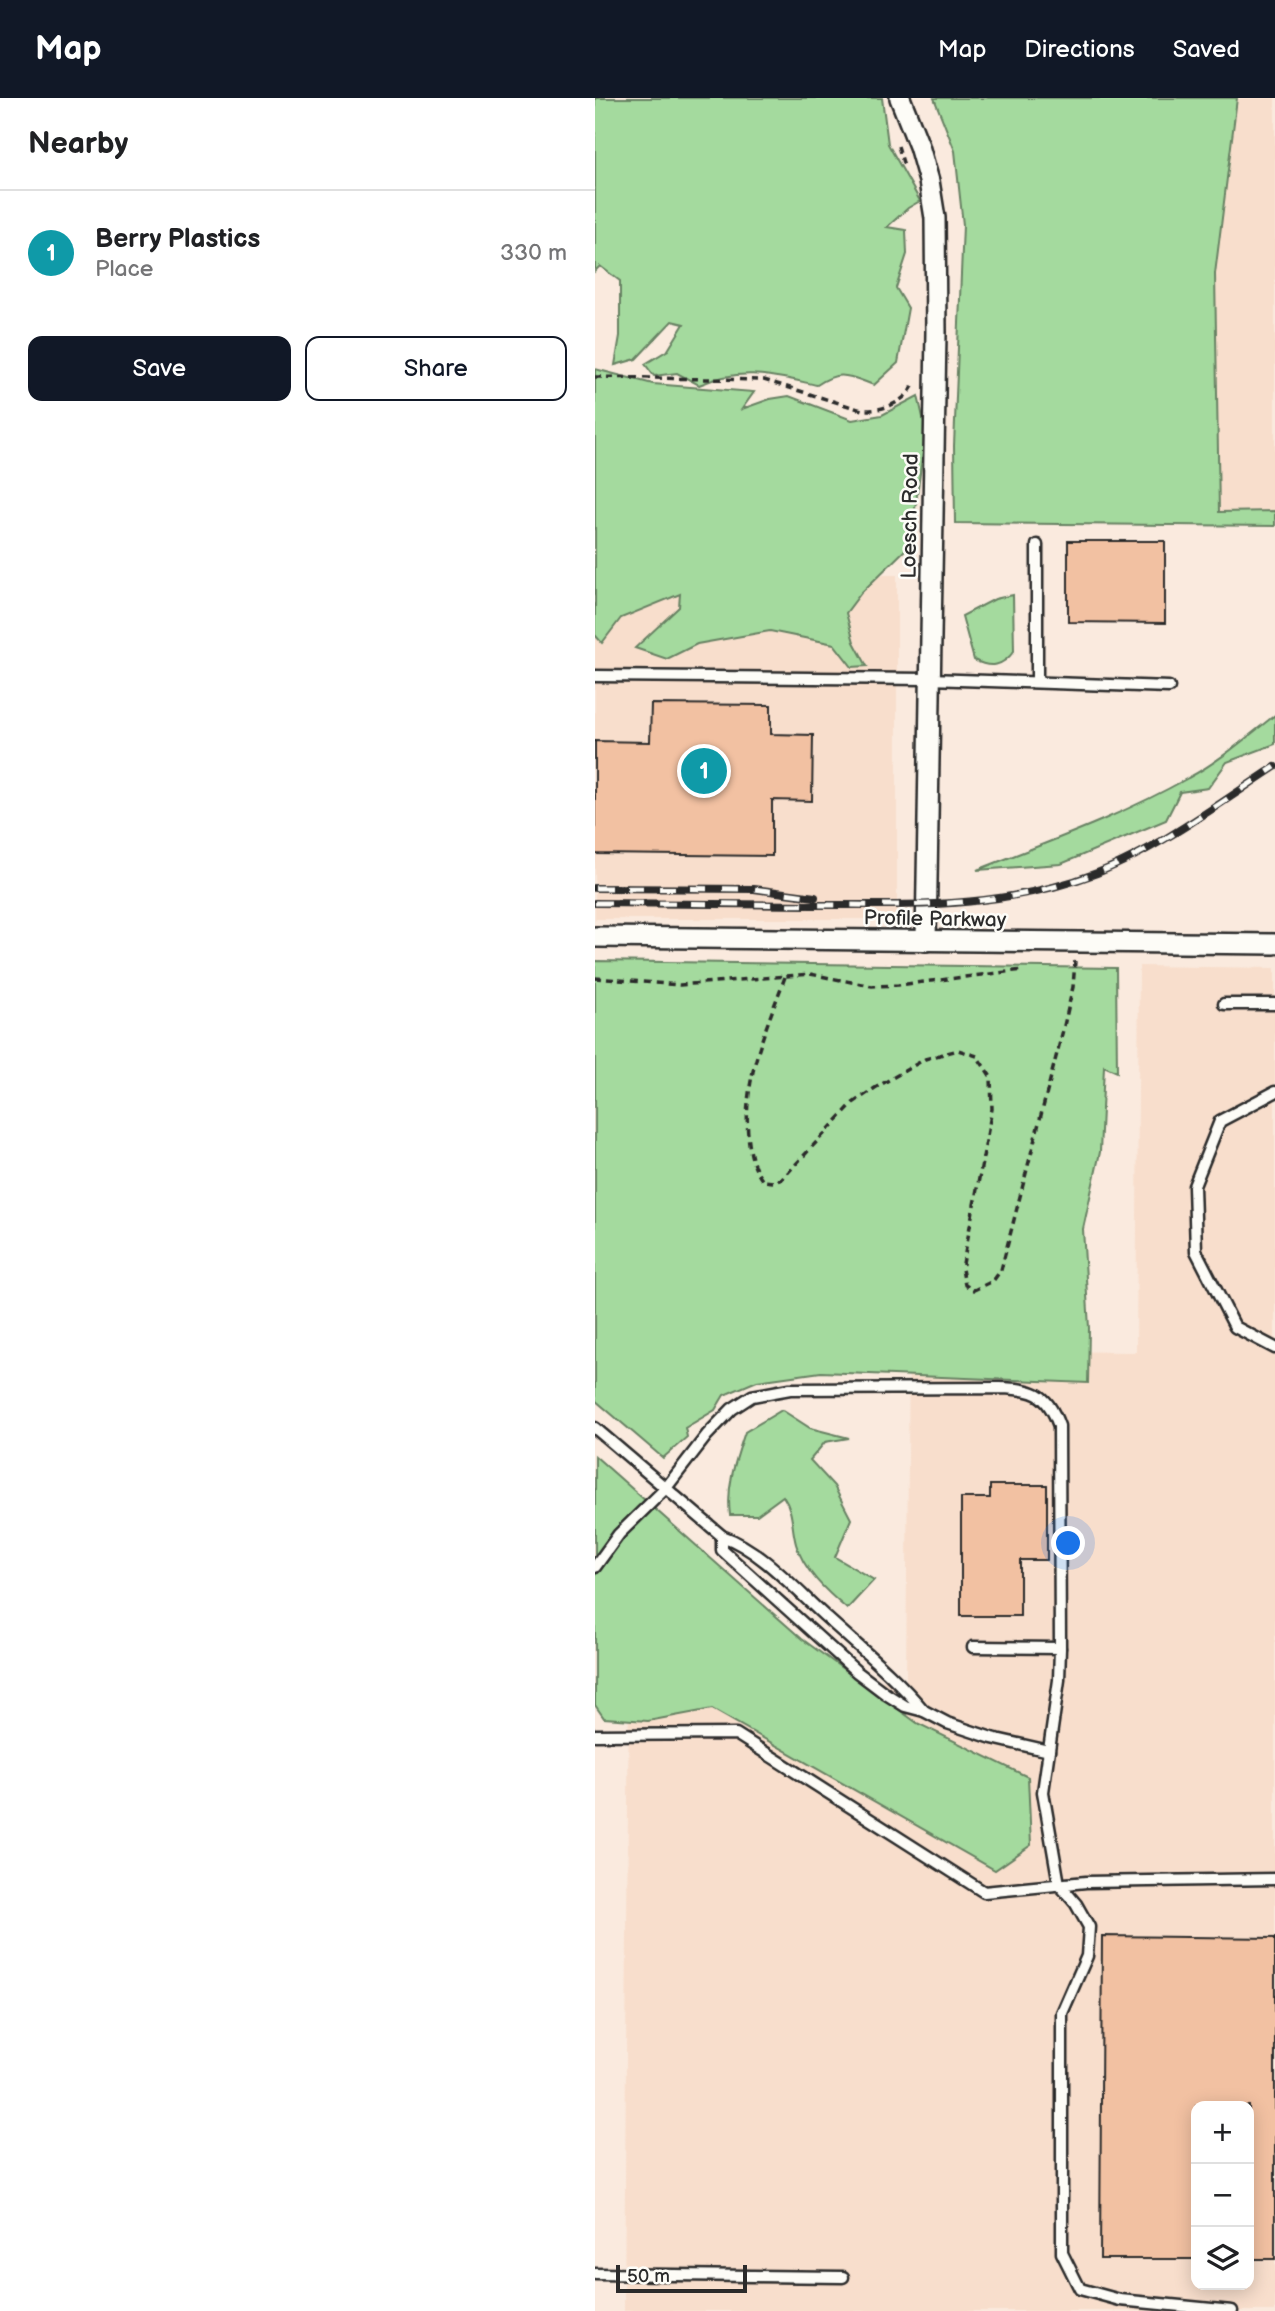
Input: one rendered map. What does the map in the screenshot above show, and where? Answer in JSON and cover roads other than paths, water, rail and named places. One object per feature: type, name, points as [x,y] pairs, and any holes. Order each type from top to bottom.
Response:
[{"type":"street","name":"Loesch Road","points":[[899,98],[919,146],[929,181],[935,218],[936,332],[926,941]]},
{"type":"street","name":"Profile Parkway","points":[[595,937],[1275,944]]},
{"type":"lane","points":[[1037,545],[1037,682]]},
{"type":"lane","points":[[595,676],[930,679],[1168,687]]},
{"type":"lane","points":[[1224,1004],[1275,1004]]},
{"type":"lane","points":[[1275,1092],[1220,1121],[1194,1186],[1196,1251],[1235,1327],[1275,1348]]},
{"type":"lane","points":[[595,1567],[619,1534],[666,1488],[707,1435],[732,1409],[752,1396],[790,1389],[1026,1389],[1043,1397],[1053,1408],[1059,1426],[1060,1648],[1059,1680],[1043,1792],[1059,1884],[1076,1904],[1089,1927],[1087,1956],[1062,2013],[1062,2253],[1080,2289],[1119,2300],[1232,2311]]},
{"type":"lane","points":[[595,1428],[722,1536],[739,1542],[780,1575],[887,1672],[924,1711]]},
{"type":"lane","points":[[722,1536],[722,1550],[856,1672],[905,1706],[992,1738],[1049,1751]]},
{"type":"lane","points":[[973,1647],[1060,1648]]},
{"type":"lane","points":[[595,1735],[736,1734],[984,1892],[1099,1882],[1275,1879]]},
{"type":"lane","points":[[595,2274],[843,2277]]},
{"type":"railway","points":[[595,903],[922,904],[992,899],[1027,893],[1062,885],[1120,863],[1188,824],[1275,767]]},
{"type":"railway","points":[[595,888],[754,889],[815,897]]},
{"type":"place","name":"Berry Plastics","points":[[704,771]]}]
